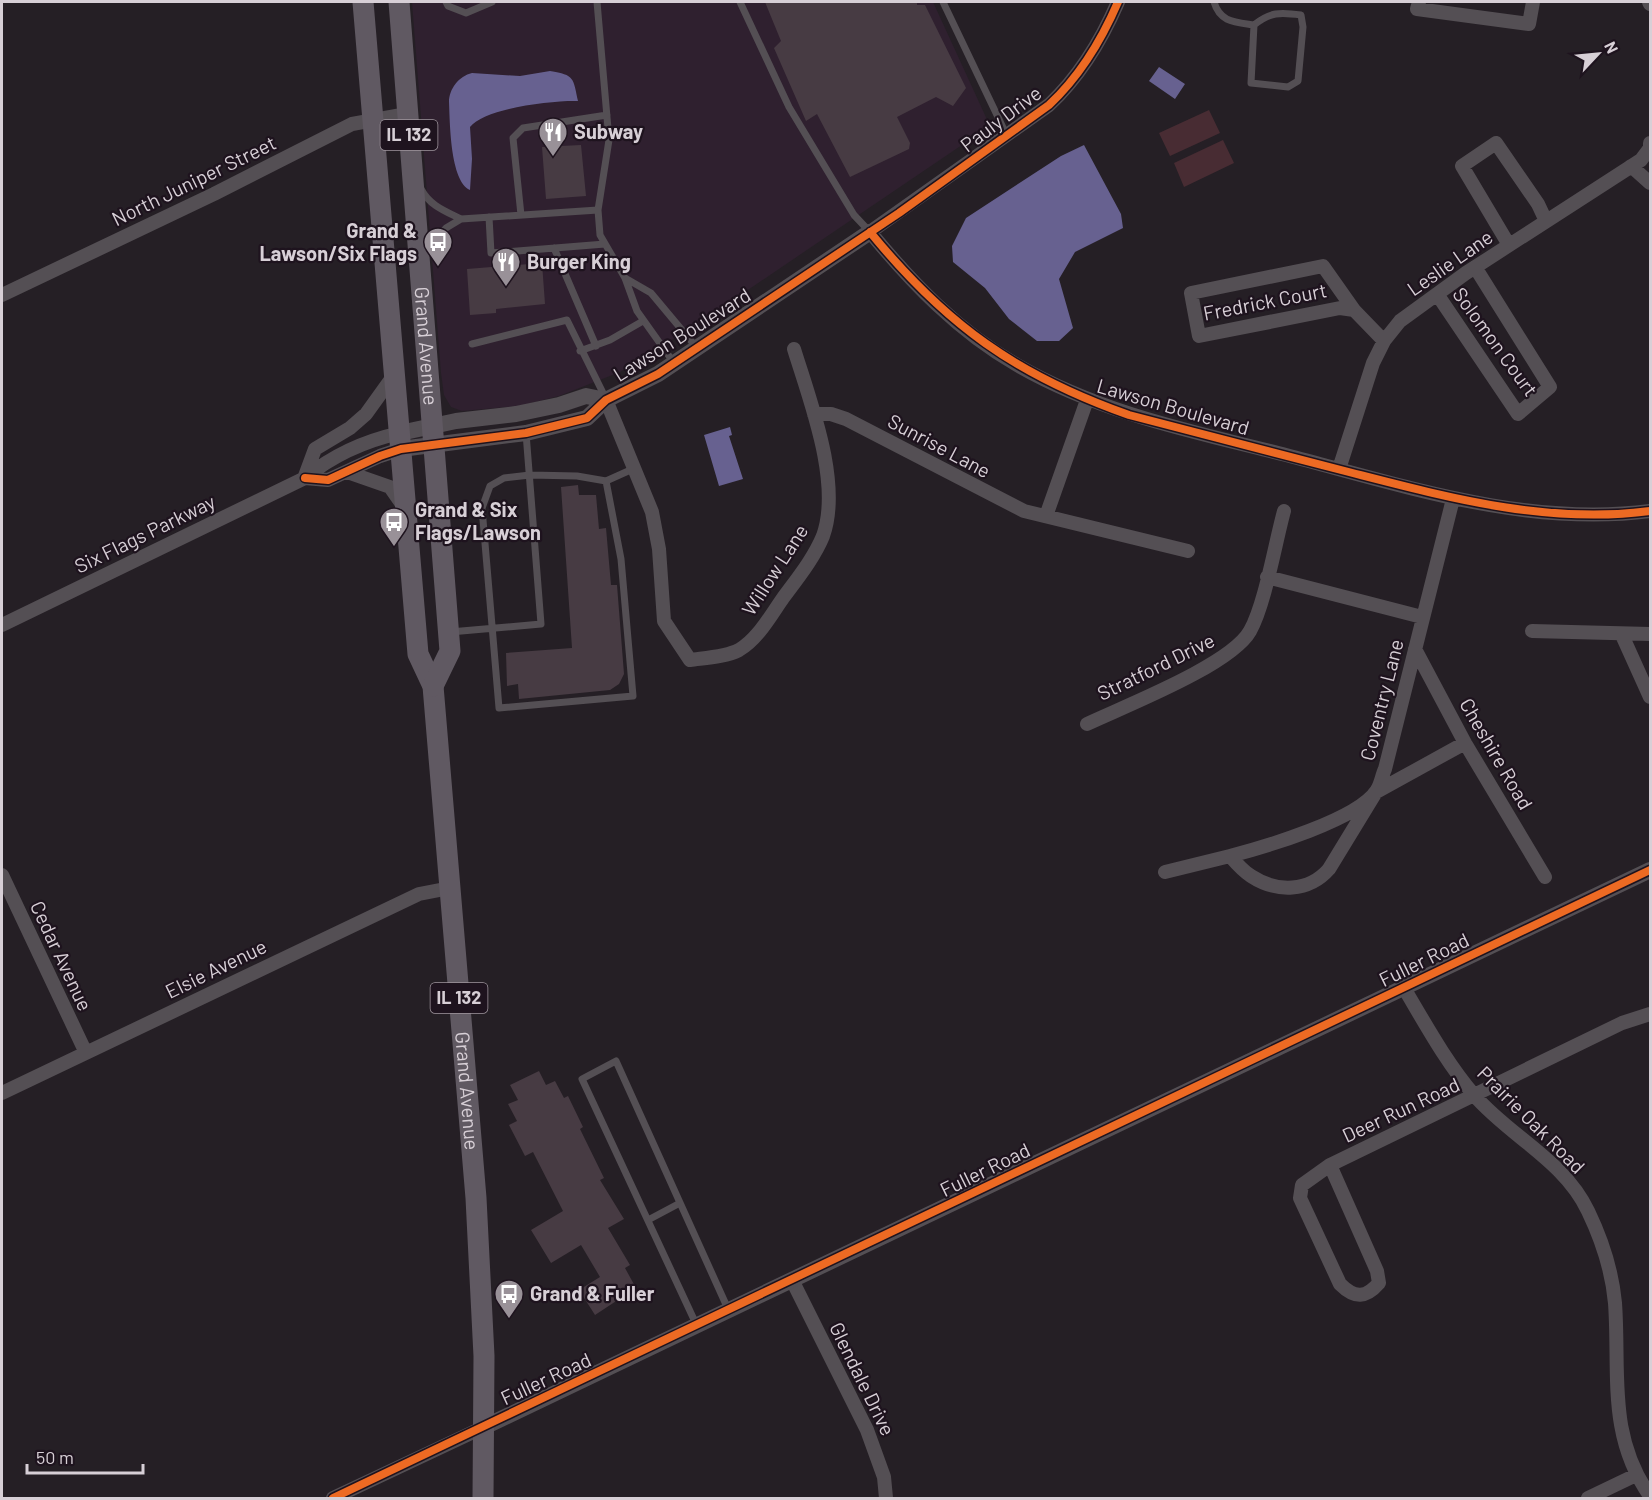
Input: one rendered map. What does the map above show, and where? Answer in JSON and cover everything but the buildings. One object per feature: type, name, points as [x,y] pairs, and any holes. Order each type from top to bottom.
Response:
[{"type":"main road","name":"Grand Avenue","points":[[363,2],[418,654],[433,686],[476,1198],[482,1307],[483,1498]]},
{"type":"main road","name":"Grand Avenue","points":[[399,2],[450,651],[433,686]]},
{"type":"street","name":"Pauly Drive","points":[[870,232],[1007,136],[1062,93],[1088,58],[1118,2]]},
{"type":"street","points":[[1419,2],[1417,9],[1529,24],[1533,2]]},
{"type":"street","name":"North Juniper Street","points":[[2,295],[214,194],[352,124],[407,114]]},
{"type":"street","points":[[1509,245],[1462,166],[1496,143],[1538,204],[1546,221]]},
{"type":"street","name":"Leslie Lane","points":[[1339,469],[1372,366],[1384,340],[1400,321],[1474,267],[1641,160],[1650,148],[1650,143]]},
{"type":"street","points":[[1631,166],[1650,183]]},
{"type":"street","name":"Lawson Boulevard","points":[[434,435],[526,434],[587,418],[606,400],[674,363],[870,232],[895,263],[950,319],[1014,364],[1087,400],[1129,415],[1453,499],[1516,510],[1566,514],[1650,511]]},
{"type":"street","name":"Fredrick Court","points":[[1354,310],[1340,308],[1199,336],[1191,293],[1323,266],[1354,310],[1384,340]]},
{"type":"street","name":"Solomon Court","points":[[1437,294],[1518,414],[1550,387],[1474,267]]},
{"type":"street","name":"Willow Lane","points":[[635,468],[656,530],[664,621],[690,660],[738,651],[748,643],[798,578],[822,538],[826,524],[827,470],[814,414],[794,349]]},
{"type":"street","points":[[305,478],[315,449],[350,428],[366,414],[395,374]]},
{"type":"street","name":"Lawson Boulevard","points":[[401,441],[559,405],[586,396],[606,400]]},
{"type":"street","points":[[606,400],[635,468]]},
{"type":"street","points":[[1046,516],[1087,400]]},
{"type":"street","name":"Sunrise Lane","points":[[814,414],[831,414],[846,419],[1008,504],[1046,516],[1188,551]]},
{"type":"street","name":"Six Flags Parkway","points":[[2,626],[305,478],[325,462],[342,453],[372,440],[401,441]]},
{"type":"street","name":"Six Flags Parkway","points":[[305,478],[328,480],[380,456],[401,441]]},
{"type":"street","points":[[347,472],[373,479],[390,488],[406,511]]},
{"type":"street","points":[[1267,577],[1422,617],[1453,499]]},
{"type":"street","name":"Stratford Drive","points":[[1087,723],[1215,663],[1240,646],[1256,618],[1284,512]]},
{"type":"street","name":"Coventry Lane","points":[[1230,856],[1250,876],[1268,884],[1298,889],[1320,880],[1329,869],[1376,792],[1385,769],[1422,617]]},
{"type":"street","points":[[1532,631],[1650,634]]},
{"type":"street","points":[[1622,635],[1650,697]]},
{"type":"street","name":"Cheshire Road","points":[[1414,649],[1465,743],[1545,877]]},
{"type":"street","name":"Coventry Lane","points":[[1165,872],[1304,834],[1351,811],[1376,792],[1465,743]]},
{"type":"street","name":"Fuller Road","points":[[333,1498],[1650,870]]},
{"type":"street","name":"Cedar Avenue","points":[[2,875],[86,1053]]},
{"type":"street","name":"Elsie Avenue","points":[[2,1094],[419,894],[450,888]]},
{"type":"street","name":"Prairie Oak Road","points":[[1404,988],[1441,1052],[1475,1096],[1546,1158],[1578,1194],[1603,1243],[1615,1302],[1622,1440],[1636,1475],[1650,1496]]},
{"type":"street","name":"Deer Run Road","points":[[1330,1165],[1377,1271],[1379,1283],[1370,1294],[1359,1296],[1349,1293],[1340,1284],[1300,1198],[1302,1185],[1330,1165],[1622,1023],[1650,1014]]},
{"type":"street","name":"Glendale Drive","points":[[792,1280],[867,1430],[884,1477],[886,1498]]},
{"type":"street","points":[[1588,1498],[1636,1475]]},
{"type":"lane","points":[[446,2],[448,6],[466,13],[492,2]]},
{"type":"lane","points":[[597,2],[609,140],[598,210],[600,235],[625,278],[644,321],[674,363]]},
{"type":"lane","points":[[740,2],[789,107],[854,215],[870,232]]},
{"type":"lane","points":[[943,2],[1007,136]]},
{"type":"lane","points":[[1214,2],[1217,12],[1227,21],[1254,26]]},
{"type":"lane","points":[[1279,12],[1301,15],[1303,27],[1298,81],[1288,87],[1251,83],[1254,26],[1266,15],[1279,12]]},
{"type":"lane","points":[[521,215],[513,138],[523,128],[607,115]]},
{"type":"lane","points":[[413,175],[427,200],[461,219]]},
{"type":"lane","points":[[420,259],[446,228],[461,219],[598,210]]},
{"type":"lane","points":[[489,217],[491,253],[605,244]]},
{"type":"lane","points":[[554,248],[596,346]]},
{"type":"lane","points":[[625,278],[651,293],[697,348]]},
{"type":"lane","points":[[472,344],[567,320],[580,351],[606,400]]},
{"type":"lane","points":[[580,351],[610,340],[644,321]]},
{"type":"lane","points":[[449,632],[541,624],[526,434]]},
{"type":"lane","points":[[606,481],[621,559],[633,696],[499,708],[482,508],[490,486],[504,478],[530,475],[576,476],[606,481],[635,468]]},
{"type":"lane","points":[[697,1326],[582,1079],[616,1061],[729,1310]]},
{"type":"lane","points":[[648,1220],[680,1203]]},
{"type":"shaded area","points":[[412,2],[933,2],[990,126],[705,319],[620,372],[559,396],[519,406],[462,411],[451,407],[444,395],[441,373]]},
{"type":"shaded area","points":[[1159,67],[1185,84],[1175,99],[1149,81]]},
{"type":"shaded area","points":[[550,71],[564,74],[572,79],[578,101],[520,106],[478,120],[470,127],[472,159],[470,190],[458,175],[452,150],[449,102],[456,84],[463,77],[472,73],[520,76]]},
{"type":"shaded area","points":[[1209,110],[1220,133],[1170,156],[1159,133]]},
{"type":"shaded area","points":[[1223,140],[1234,163],[1184,187],[1174,163]]},
{"type":"shaded area","points":[[1084,145],[1121,214],[1123,228],[1075,252],[1059,279],[1073,328],[1059,341],[1037,341],[1009,319],[985,288],[953,262],[952,246],[966,218],[1061,156]]},
{"type":"shaded area","points":[[730,427],[732,435],[729,436],[743,479],[719,486],[704,435]]},
{"type":"cycle path","points":[[305,478],[328,480],[401,449],[526,433],[587,418],[606,400],[658,374],[899,213],[1049,105],[1089,57],[1118,2]]},
{"type":"cycle path","points":[[870,232],[927,294],[986,343],[1017,364],[1052,383],[1129,415],[1456,498],[1533,511],[1571,514],[1650,511]]},
{"type":"cycle path","points":[[333,1498],[1650,870]]},
{"type":"place","name":"Subway","points":[[553,158]]},
{"type":"place","name":"Grand & Lawson/Six Flags","points":[[438,268]]},
{"type":"place","name":"Burger King","points":[[506,288]]},
{"type":"place","name":"Grand & Six Flags/Lawson","points":[[394,548]]},
{"type":"place","name":"Grand & Fuller","points":[[509,1320]]}]
